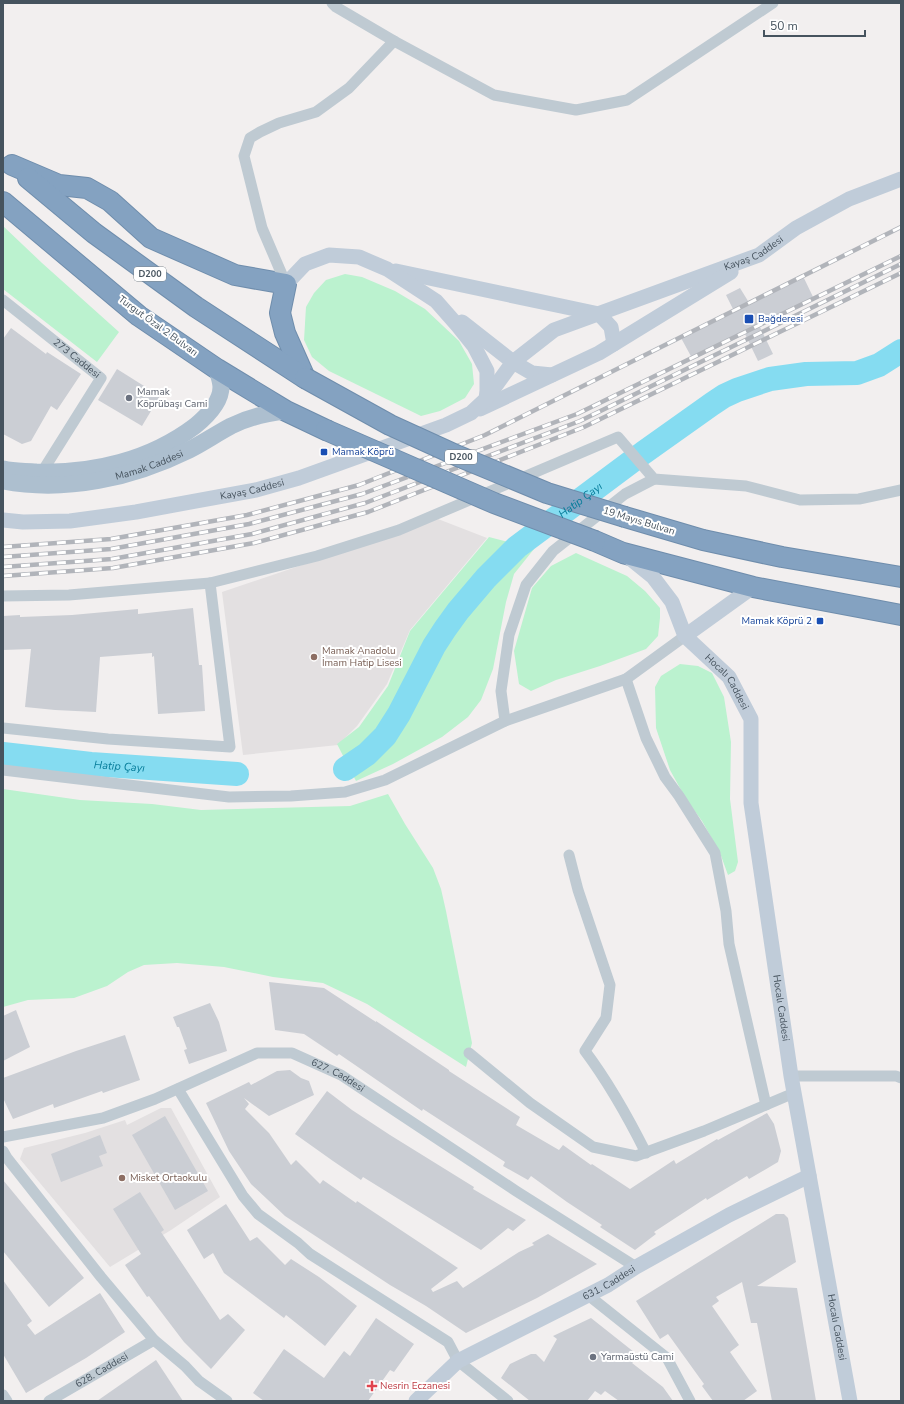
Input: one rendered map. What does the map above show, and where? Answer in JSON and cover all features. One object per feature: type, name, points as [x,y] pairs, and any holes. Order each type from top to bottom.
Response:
[{"type":"highway","points":[[8,161],[59,184],[87,188],[110,201],[151,238],[235,275],[286,284],[280,313],[285,333],[305,378]]},
{"type":"highway","name":"D200","points":[[8,161],[94,233],[196,307],[305,378]]},
{"type":"highway","name":"Turgut Özal 2 Bulvarı","points":[[3,202],[139,316],[217,369],[286,411],[494,503],[623,553]]},
{"type":"highway","name":"19 Mayıs Bulvarı","points":[[305,378],[390,425],[458,456],[547,493],[703,540],[782,557],[901,577]]},
{"type":"highway","points":[[623,553],[753,587],[901,615]]},
{"type":"main road","name":"Mamak Caddesi","points":[[3,469],[66,472],[92,469],[120,463],[164,447],[202,421],[216,405],[221,387],[217,369]]},
{"type":"main road","name":"Mamak Caddesi","points":[[3,481],[32,485],[65,485],[121,475],[169,460],[246,419],[263,414],[286,411]]},
{"type":"street","points":[[332,3],[336,7],[394,41],[494,95],[576,110],[627,100],[773,3]]},
{"type":"street","points":[[394,41],[349,88],[316,112],[279,123],[250,138],[244,156],[262,228],[286,284],[305,264],[329,255],[359,257],[387,270],[436,301],[513,362],[532,373],[552,375]]},
{"type":"street","name":"Kayaş Caddesi","points":[[3,520],[23,522],[70,521],[136,512],[256,490],[299,478],[446,425],[471,413],[486,399],[513,362],[554,330],[759,255],[796,228],[849,199],[901,179]]},
{"type":"street","points":[[471,413],[599,353],[759,255]]},
{"type":"street","points":[[387,270],[599,314],[611,327],[614,344]]},
{"type":"street","name":"273 Caddesi","points":[[3,300],[101,378],[42,472]]},
{"type":"street","points":[[436,301],[474,346],[487,371],[486,399]]},
{"type":"street","points":[[3,596],[69,594],[210,583],[317,556],[399,530],[618,438],[654,479]]},
{"type":"street","points":[[505,721],[501,691],[509,636],[526,585],[553,551],[625,494],[654,479],[746,486],[800,500],[859,499],[901,490]]},
{"type":"street","points":[[623,553],[653,577],[672,602],[685,636]]},
{"type":"street","points":[[3,728],[108,740],[230,747],[210,583]]},
{"type":"street","points":[[3,770],[229,797],[345,792],[385,780],[505,721],[626,679],[753,587]]},
{"type":"street","name":"Hocalı Caddesi","points":[[685,636],[729,678],[751,719],[751,804],[791,1076],[850,1401]]},
{"type":"street","points":[[626,679],[646,738],[665,777],[679,796],[715,853],[726,911],[729,944],[766,1105]]},
{"type":"street","points":[[569,855],[578,890],[610,985],[606,1018],[585,1051],[624,1109],[646,1153]]},
{"type":"street","name":"627. Caddesi","points":[[3,1137],[103,1118],[156,1099],[257,1053],[292,1053],[341,1076],[516,1191],[636,1267]]},
{"type":"street","points":[[470,1053],[530,1103],[593,1147],[636,1156],[704,1131],[794,1093]]},
{"type":"street","points":[[791,1076],[888,1076],[901,1078]]},
{"type":"street","points":[[178,1089],[243,1196],[258,1214],[310,1254],[448,1342],[458,1361],[508,1401]]},
{"type":"street","points":[[3,1151],[101,1277],[154,1340],[185,1366],[199,1381],[227,1401]]},
{"type":"street","name":"631. Caddesi","points":[[416,1401],[458,1361],[608,1285],[636,1267],[729,1215],[809,1176]]},
{"type":"street","points":[[588,1295],[667,1358],[690,1401]]},
{"type":"street","name":"628. Caddesi","points":[[49,1401],[154,1340]]},
{"type":"street","points":[[3,1395],[7,1401]]},
{"type":"shaded area","name":"Mamak Anadolu İmam Hatip Lisesi","points":[[438,519],[487,538],[410,630],[387,684],[357,726],[338,745],[243,755],[222,592]]},
{"type":"shaded area","name":"Misket Ortaokulu","points":[[161,1108],[171,1108],[220,1197],[171,1230],[110,1267],[20,1159],[24,1148],[85,1133],[125,1120],[127,1125]]},
{"type":"green space","points":[[3,226],[119,332],[97,362],[3,289]]},
{"type":"green space","points":[[345,274],[362,277],[395,291],[425,309],[459,341],[472,364],[474,384],[465,398],[440,411],[421,416],[329,371],[312,357],[304,340],[306,307],[314,293],[326,280]]},
{"type":"green space","points":[[489,537],[534,549],[514,574],[506,602],[493,669],[481,700],[468,717],[442,737],[393,764],[356,781],[337,744],[359,727],[388,686],[410,631]]},
{"type":"green space","points":[[576,553],[627,576],[645,591],[660,608],[658,636],[646,649],[556,680],[531,691],[519,684],[514,651],[532,588],[551,566]]},
{"type":"green space","points":[[680,664],[698,666],[712,673],[724,697],[731,742],[730,799],[738,862],[735,871],[728,875],[720,853],[702,821],[686,799],[670,770],[656,728],[655,687],[661,676]]},
{"type":"green space","points":[[3,789],[80,800],[152,804],[201,810],[350,806],[388,794],[433,868],[441,889],[472,1043],[466,1067],[367,1004],[323,983],[273,977],[224,967],[177,963],[144,965],[128,972],[107,986],[74,998],[28,1000],[3,1007]]},
{"type":"building","points":[[802,274],[814,299],[760,327],[773,354],[758,361],[745,334],[693,360],[680,336],[733,309],[726,295],[740,288],[748,301]]},
{"type":"building","points":[[11,328],[46,354],[47,352],[81,374],[57,410],[51,406],[31,441],[22,444],[3,434],[3,339]]},
{"type":"building","name":"Mamak Köprübaşı Cami","points":[[117,369],[160,396],[142,426],[98,400]]},
{"type":"building","points":[[193,608],[199,665],[202,665],[205,711],[158,714],[154,656],[152,657],[152,653],[100,657],[96,712],[25,707],[31,649],[3,650],[3,616],[20,615],[20,617],[72,615],[138,609],[138,614]]},
{"type":"building","points":[[269,982],[324,988],[520,1117],[516,1125],[559,1150],[563,1145],[591,1165],[592,1164],[630,1189],[674,1160],[676,1164],[717,1139],[718,1140],[767,1113],[774,1124],[781,1151],[778,1162],[749,1179],[747,1176],[707,1200],[706,1198],[654,1232],[656,1234],[635,1250],[600,1227],[602,1225],[531,1176],[528,1180],[503,1166],[505,1162],[423,1109],[422,1111],[339,1054],[337,1056],[304,1034],[275,1030]]},
{"type":"building","points":[[210,1003],[219,1022],[227,1051],[189,1064],[184,1050],[187,1049],[179,1027],[177,1027],[173,1017]]},
{"type":"building","points":[[16,1010],[30,1047],[3,1061],[3,1016]]},
{"type":"building","points":[[125,1035],[140,1080],[103,1093],[102,1091],[54,1108],[53,1104],[13,1119],[3,1098],[3,1078]]},
{"type":"building","points":[[290,1070],[301,1078],[309,1081],[314,1095],[269,1116],[244,1098],[249,1104],[245,1109],[269,1133],[291,1165],[296,1160],[320,1184],[323,1180],[356,1203],[357,1201],[458,1268],[431,1289],[433,1292],[457,1281],[463,1288],[519,1252],[534,1245],[532,1243],[548,1234],[597,1264],[537,1298],[466,1333],[426,1306],[390,1285],[285,1216],[251,1184],[229,1151],[206,1103],[249,1082],[251,1085],[277,1071]]},
{"type":"building","points":[[327,1091],[352,1110],[390,1135],[474,1187],[473,1189],[526,1220],[513,1231],[508,1228],[481,1250],[363,1177],[361,1180],[295,1134]]},
{"type":"building","points":[[165,1116],[208,1191],[175,1210],[132,1135]]},
{"type":"building","points":[[100,1135],[107,1153],[99,1156],[103,1166],[61,1182],[51,1154]]},
{"type":"building","points":[[3,1180],[84,1278],[49,1307],[3,1251]]},
{"type":"building","points":[[140,1192],[164,1230],[161,1232],[220,1320],[228,1314],[245,1330],[211,1369],[184,1342],[149,1296],[147,1297],[125,1265],[141,1254],[113,1209]]},
{"type":"building","points":[[226,1204],[250,1241],[257,1237],[285,1265],[291,1259],[319,1277],[357,1306],[325,1346],[286,1315],[284,1318],[224,1273],[213,1253],[204,1259],[187,1230]]},
{"type":"building","points":[[776,1214],[784,1214],[788,1218],[796,1262],[757,1286],[797,1288],[816,1401],[772,1401],[757,1323],[751,1323],[742,1282],[716,1297],[719,1301],[712,1306],[739,1345],[730,1352],[757,1391],[743,1401],[713,1401],[702,1386],[704,1384],[668,1334],[660,1339],[636,1301]]},
{"type":"building","points":[[3,1280],[32,1321],[27,1325],[35,1335],[100,1293],[125,1332],[86,1358],[26,1393],[3,1354]]},
{"type":"building","points":[[376,1318],[414,1344],[394,1372],[390,1370],[368,1401],[264,1401],[253,1393],[284,1349],[324,1378],[344,1351],[350,1356]]},
{"type":"building","points":[[591,1318],[639,1356],[632,1363],[663,1387],[673,1401],[619,1401],[605,1391],[601,1395],[595,1391],[587,1401],[530,1401],[501,1378],[510,1364],[531,1354],[536,1354],[544,1362],[557,1339],[553,1336]]},
{"type":"building","points":[[156,1360],[183,1401],[97,1401]]},
{"type":"waterway","name":"Hatip Çayı","points":[[345,769],[367,754],[385,736],[399,714],[434,646],[445,629],[486,578],[517,547],[643,453],[724,396],[770,379],[806,374],[857,373],[879,365],[901,351]]},
{"type":"waterway","name":"Hatip Çayı","points":[[3,754],[91,764],[237,774]]},
{"type":"railway","points":[[3,547],[111,539],[247,515],[359,485],[485,435],[901,227]]},
{"type":"railway","points":[[3,557],[111,549],[249,524],[362,494],[577,414],[901,256]]},
{"type":"railway","points":[[3,567],[112,559],[252,534],[365,503],[580,421],[901,264]]},
{"type":"railway","points":[[3,576],[113,568],[254,543],[368,512],[584,427],[901,273]]},
{"type":"place","name":"Bağderesi","points":[[749,319]]},
{"type":"place","name":"Mamak Köprübaşı Cami","points":[[129,398]]},
{"type":"place","name":"Mamak Köprü","points":[[324,452]]},
{"type":"place","name":"Mamak Köprü 2","points":[[820,621]]},
{"type":"place","name":"Mamak Anadolu İmam Hatip Lisesi","points":[[314,657]]},
{"type":"place","name":"Misket Ortaokulu","points":[[122,1178]]},
{"type":"place","name":"Yarmaüstü Cami","points":[[593,1357]]},
{"type":"place","name":"Nesrin Eczanesi","points":[[372,1386]]}]
